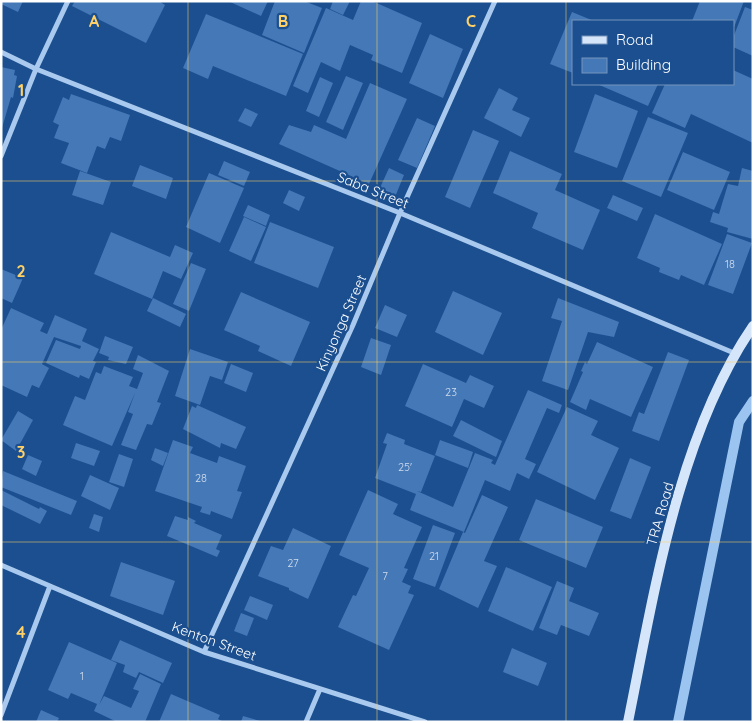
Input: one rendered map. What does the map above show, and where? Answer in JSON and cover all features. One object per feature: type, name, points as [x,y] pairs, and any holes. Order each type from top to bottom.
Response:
[{"type":"main road","name":"TRA Road","points":[[628,722],[662,554],[696,442],[734,353],[753,326]]},
{"type":"street","points":[[1,156],[36,69],[68,1]]},
{"type":"street","name":"Kinyonga Street","points":[[204,652],[353,325],[400,213],[495,1]]},
{"type":"street","name":"Saba Street","points":[[1,52],[36,69],[400,213],[734,353]]},
{"type":"street","name":"Kenton Street","points":[[1,565],[204,652],[425,722]]},
{"type":"street","points":[[1,715],[50,586]]},
{"type":"street","points":[[306,722],[320,689]]},
{"type":"building","points":[[1,1],[23,1],[18,12],[1,4]]},
{"type":"building","points":[[75,1],[159,1],[165,5],[146,43],[72,6]]},
{"type":"building","points":[[228,1],[268,1],[261,16]]},
{"type":"building","points":[[275,1],[304,1],[322,8],[304,53],[262,35]]},
{"type":"building","points":[[333,1],[350,1],[343,15],[330,9]]},
{"type":"building","points":[[361,1],[372,1],[422,23],[402,73],[371,60],[373,55],[350,45],[340,71],[321,62],[308,93],[293,86],[326,8],[353,20]]},
{"type":"building","points":[[700,1],[744,1],[734,27],[734,20],[692,20]]},
{"type":"building","points":[[745,7],[753,10],[753,56],[734,47],[734,35]]},
{"type":"building","points":[[572,12],[592,20],[572,20],[572,73],[550,64]]},
{"type":"building","points":[[206,14],[303,54],[286,96],[213,66],[208,79],[183,68]]},
{"type":"building","points":[[430,34],[463,49],[443,98],[409,83]]},
{"type":"building","points":[[1,67],[15,70],[14,75],[17,76],[13,98],[11,97],[2,128]]},
{"type":"building","points":[[734,70],[753,79],[753,143],[691,114],[685,128],[652,113],[665,85],[734,85]]},
{"type":"building","points":[[346,76],[363,83],[343,130],[326,122]]},
{"type":"building","points":[[320,77],[333,83],[319,117],[306,111]]},
{"type":"building","points":[[370,83],[407,99],[369,184],[279,144],[289,125],[311,132],[314,125],[346,139]]},
{"type":"building","points":[[599,85],[658,85],[648,106]]},
{"type":"building","points":[[499,88],[518,98],[512,110],[530,118],[521,137],[484,118]]},
{"type":"building","points":[[71,94],[130,115],[121,141],[110,137],[105,149],[97,146],[87,173],[61,163],[69,143],[54,138],[59,125],[53,122],[63,97],[69,100]]},
{"type":"building","points":[[595,94],[638,111],[617,168],[574,152]]},
{"type":"building","points":[[245,108],[258,114],[251,127],[238,121]]},
{"type":"building","points":[[648,117],[688,133],[661,197],[622,181]]},
{"type":"building","points":[[417,118],[435,126],[417,168],[398,160]]},
{"type":"building","points":[[473,130],[499,141],[470,208],[445,197]]},
{"type":"building","points":[[510,151],[562,174],[555,190],[600,210],[583,250],[532,228],[538,213],[493,193]]},
{"type":"building","points":[[683,152],[730,172],[714,210],[667,190]]},
{"type":"building","points":[[224,161],[250,172],[244,186],[218,175]]},
{"type":"building","points":[[140,165],[173,178],[166,199],[132,186]]},
{"type":"building","points":[[389,168],[404,175],[395,197],[379,190]]},
{"type":"building","points":[[742,168],[753,171],[753,239],[727,232],[728,228],[710,222],[713,212],[719,214],[728,184],[738,186]]},
{"type":"building","points":[[80,171],[111,182],[103,205],[72,195]]},
{"type":"building","points":[[209,173],[244,188],[220,243],[186,227]]},
{"type":"building","points":[[289,190],[305,197],[299,211],[283,203]]},
{"type":"building","points":[[613,195],[643,208],[637,221],[607,208]]},
{"type":"building","points":[[248,205],[270,215],[266,226],[243,216]]},
{"type":"building","points":[[655,214],[722,244],[704,285],[681,275],[679,280],[659,272],[660,268],[637,258]]},
{"type":"building","points":[[244,217],[266,227],[251,261],[229,251]]},
{"type":"building","points":[[270,222],[334,247],[318,288],[254,263]]},
{"type":"building","points":[[111,232],[170,257],[175,245],[193,253],[181,279],[163,271],[152,299],[94,274]]},
{"type":"building","points":[[727,234],[752,243],[733,294],[708,285]]},
{"type":"building","points":[[191,263],[206,269],[189,311],[173,304]]},
{"type":"building","points":[[1,269],[23,278],[12,303],[1,298]]},
{"type":"building","points":[[453,291],[502,313],[483,355],[435,332]]},
{"type":"building","points":[[241,292],[310,322],[291,366],[258,351],[260,346],[224,330]]},
{"type":"building","points":[[153,298],[186,314],[180,327],[147,311]]},
{"type":"building","points":[[558,298],[619,322],[614,337],[588,332],[568,390],[542,381],[562,321],[551,318]]},
{"type":"building","points":[[385,305],[407,315],[397,337],[375,328]]},
{"type":"building","points":[[11,308],[44,323],[40,331],[47,334],[55,315],[87,329],[82,341],[99,349],[93,361],[96,362],[89,379],[80,375],[79,378],[46,363],[56,340],[80,349],[81,346],[54,337],[42,364],[49,368],[39,388],[32,385],[27,397],[1,385],[1,330]]},
{"type":"building","points":[[105,336],[133,347],[126,364],[108,360],[109,357],[99,353]]},
{"type":"building","points":[[371,338],[391,345],[381,375],[361,367]]},
{"type":"building","points":[[597,342],[653,367],[631,417],[590,399],[586,410],[570,402],[583,372],[581,371],[585,362],[587,364]]},
{"type":"building","points":[[190,349],[228,362],[222,380],[210,376],[200,405],[175,396]]},
{"type":"building","points":[[668,352],[689,360],[659,441],[632,431],[639,412],[644,414]]},
{"type":"building","points":[[138,355],[169,371],[157,402],[161,403],[152,425],[147,424],[136,450],[121,445],[133,414],[128,412],[135,393],[112,446],[63,425],[75,396],[85,400],[96,372],[101,374],[104,366],[133,377],[129,386],[137,389],[143,373],[133,369]]},
{"type":"building","points":[[231,364],[253,373],[246,392],[224,383]]},
{"type":"building","points":[[423,364],[466,383],[470,375],[494,386],[484,408],[464,399],[452,427],[405,406]]},
{"type":"building","points":[[528,390],[562,405],[559,413],[547,408],[525,459],[536,464],[529,479],[517,473],[510,491],[485,480],[464,532],[410,510],[416,494],[375,478],[387,444],[383,443],[387,433],[405,440],[404,444],[435,456],[421,492],[417,491],[453,507],[475,453],[493,460],[491,463],[495,465]]},
{"type":"building","points":[[197,405],[246,427],[236,449],[221,443],[220,448],[183,429],[192,406],[196,408]]},
{"type":"building","points":[[567,407],[598,421],[591,435],[619,448],[595,500],[537,472]]},
{"type":"building","points":[[18,411],[33,420],[16,451],[1,440]]},
{"type":"building","points":[[461,420],[502,441],[496,457],[453,436]]},
{"type":"building","points":[[173,440],[193,447],[190,453],[217,463],[219,456],[246,466],[237,491],[242,492],[232,519],[211,511],[210,515],[200,512],[202,507],[155,491]]},
{"type":"building","points":[[440,440],[473,452],[468,468],[435,455]]},
{"type":"building","points":[[76,443],[100,451],[94,466],[71,458]]},
{"type":"building","points":[[155,448],[168,453],[163,466],[151,460]]},
{"type":"building","points":[[119,454],[133,459],[124,487],[109,482]]},
{"type":"building","points":[[28,455],[42,461],[36,476],[22,469]]},
{"type":"building","points":[[630,458],[651,467],[631,519],[610,511]]},
{"type":"building","points":[[3,471],[77,501],[71,515],[1,487]]},
{"type":"building","points":[[90,475],[119,488],[110,510],[81,496]]},
{"type":"building","points":[[1,490],[39,509],[40,507],[47,511],[40,524],[1,505]]},
{"type":"building","points":[[368,490],[398,504],[393,514],[422,527],[404,568],[408,569],[402,582],[411,586],[408,593],[414,595],[389,650],[338,627],[353,595],[356,596],[369,568],[339,555]]},
{"type":"building","points":[[482,495],[508,507],[484,561],[497,566],[478,608],[439,589],[463,532],[465,533]]},
{"type":"building","points":[[536,499],[603,527],[586,568],[519,540]]},
{"type":"building","points":[[94,514],[103,517],[99,532],[89,528]]},
{"type":"building","points":[[175,516],[188,520],[188,517],[196,521],[194,523],[222,535],[216,549],[220,551],[217,557],[167,536]]},
{"type":"building","points":[[433,525],[455,533],[435,587],[413,579]]},
{"type":"building","points":[[293,528],[331,546],[308,599],[289,590],[289,588],[258,576],[271,546],[283,550]]},
{"type":"building","points":[[121,562],[175,581],[163,615],[110,596]]},
{"type":"building","points":[[506,567],[552,587],[533,631],[488,611]]},
{"type":"building","points":[[557,581],[574,588],[569,601],[599,613],[589,636],[561,625],[557,635],[539,628]]},
{"type":"building","points":[[250,596],[273,605],[267,620],[244,610]]},
{"type":"building","points":[[241,613],[254,618],[247,636],[234,631]]},
{"type":"building","points":[[120,640],[172,663],[163,683],[139,672],[136,678],[123,672],[125,665],[111,660]]},
{"type":"building","points":[[69,642],[117,663],[99,705],[104,696],[131,708],[139,691],[133,689],[140,674],[161,684],[145,722],[117,722],[94,711],[97,704],[71,693],[68,699],[48,690]]},
{"type":"building","points":[[512,648],[547,663],[538,686],[503,672]]},
{"type":"building","points":[[171,694],[220,715],[218,719],[224,722],[159,722]]},
{"type":"building","points":[[41,710],[59,718],[57,722],[36,722]]},
{"type":"building","points":[[243,716],[260,721],[260,722],[241,722]]},
{"type":"waterway","points":[[678,722],[739,422],[753,401]]}]
